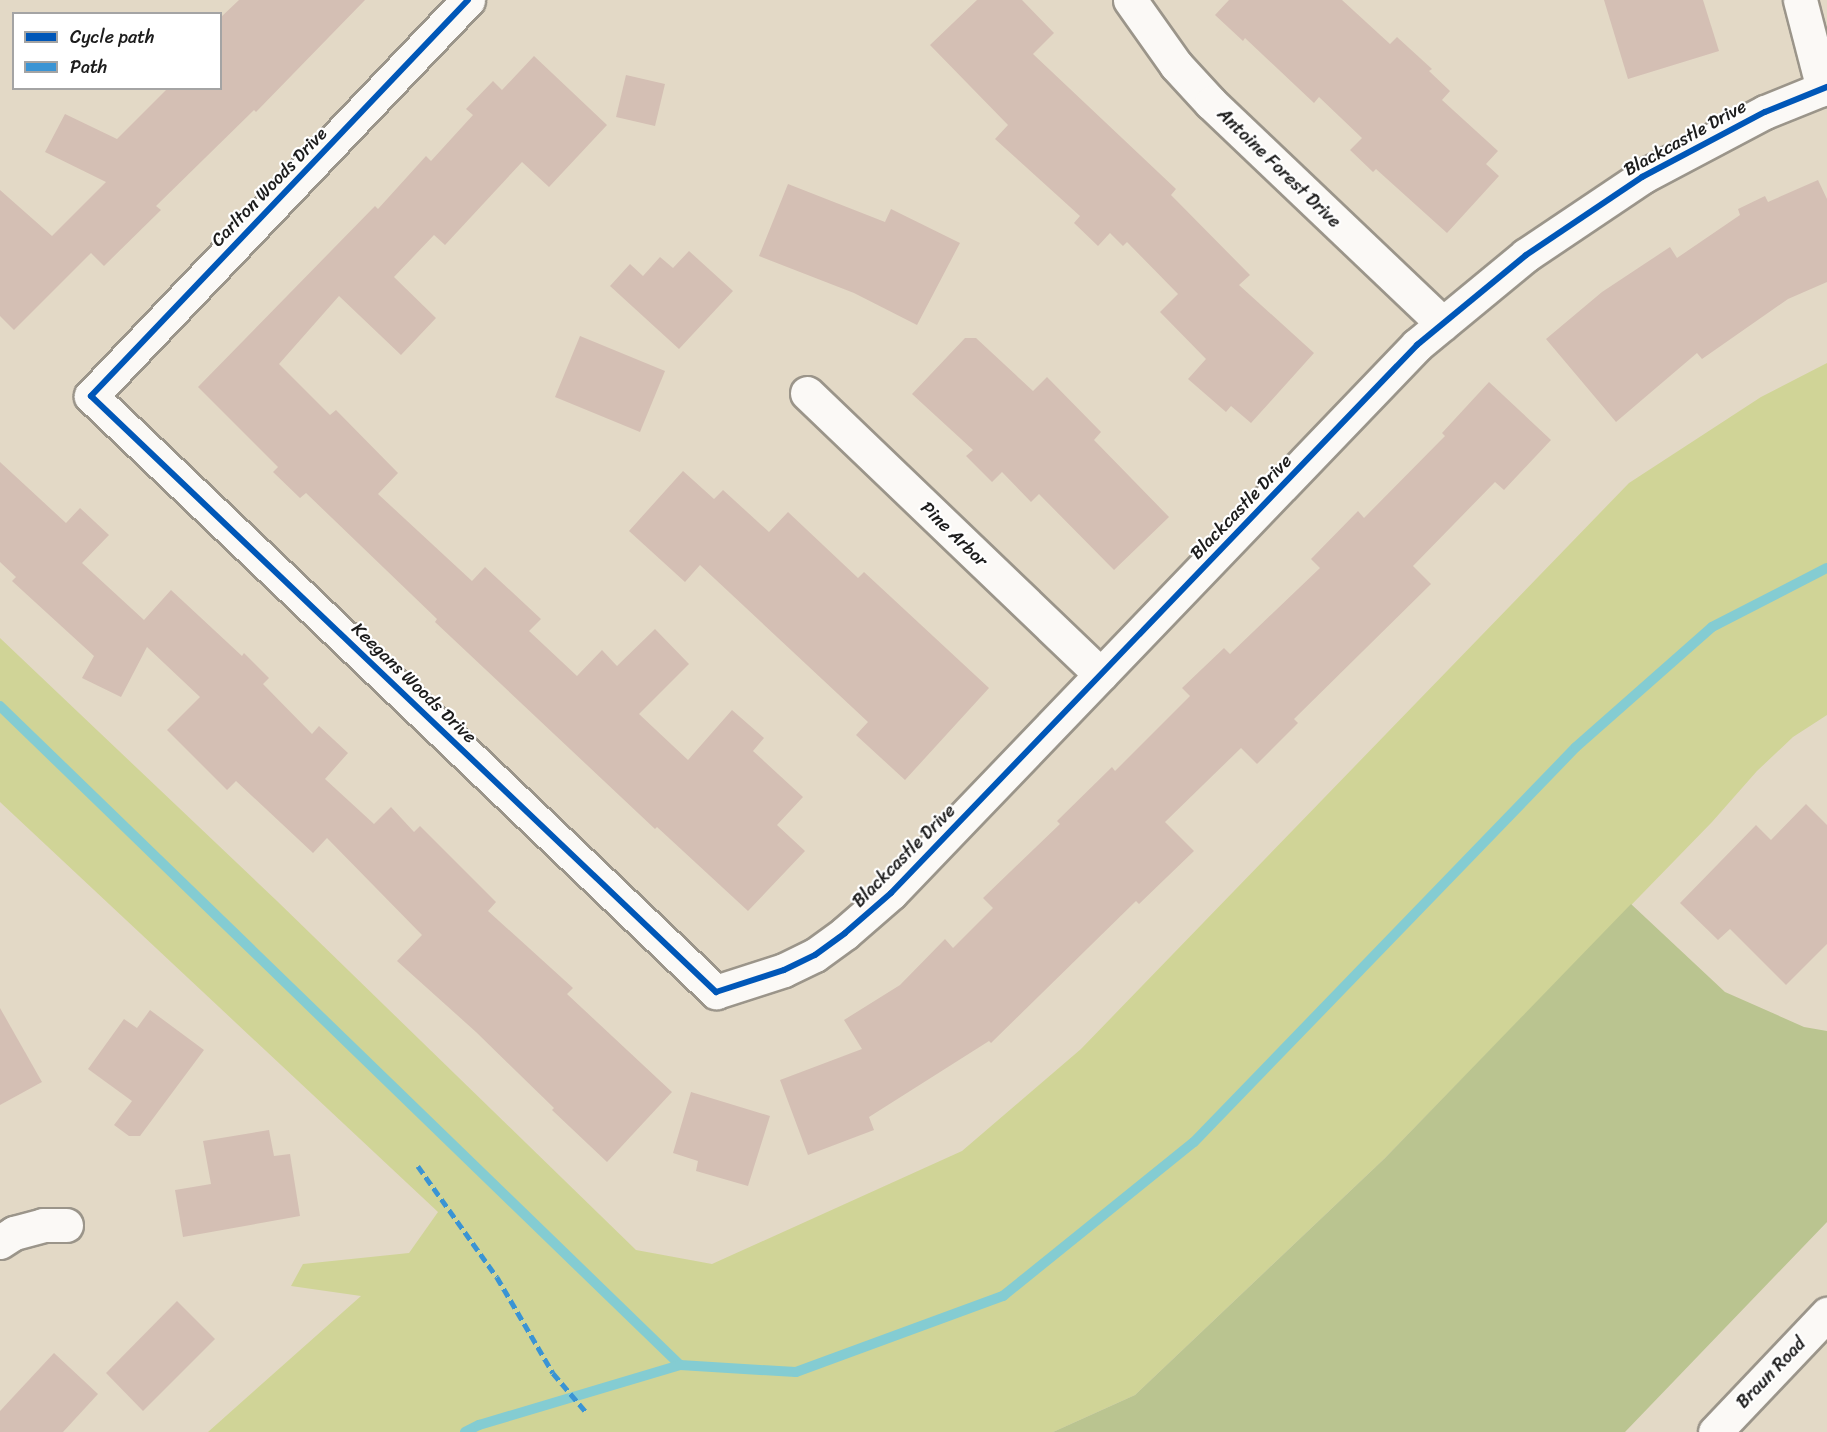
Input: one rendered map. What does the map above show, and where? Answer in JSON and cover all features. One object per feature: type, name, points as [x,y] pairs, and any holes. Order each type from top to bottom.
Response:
[{"type":"street","name":"Carlton Woods Drive","points":[[91,396],[468,0]]},
{"type":"street","name":"Antoine Forest Drive","points":[[1130,0],[1176,65],[1211,103],[1443,324]]},
{"type":"street","points":[[1800,0],[1825,88]]},
{"type":"street","name":"Blackcastle Drive","points":[[716,992],[784,970],[815,955],[845,933],[891,893],[1417,345],[1526,255],[1641,177],[1765,112],[1825,88]]},
{"type":"street","name":"Pine Arbor","points":[[807,393],[1101,675]]},
{"type":"street","name":"Keegans Woods Drive","points":[[91,396],[716,992]]},
{"type":"street","points":[[0,1242],[14,1233],[43,1225],[66,1225]]},
{"type":"street","name":"Braun Road","points":[[1715,1432],[1827,1314]]},
{"type":"green space","points":[[1827,363],[1827,715],[1793,737],[1757,771],[1712,822],[1385,1158],[1135,1395],[1053,1432],[208,1432],[361,1296],[291,1286],[303,1264],[409,1253],[438,1212],[0,802],[0,638],[277,901],[636,1250],[712,1264],[962,1151],[1081,1049],[1629,483],[1761,397]]},
{"type":"green space","points":[[1631,904],[1725,992],[1804,1027],[1827,1031],[1827,1222],[1625,1432],[1053,1432],[1135,1395],[1385,1158]]},
{"type":"building","points":[[239,0],[365,0],[256,112],[254,110],[156,206],[161,210],[104,266],[91,253],[14,330],[0,316],[0,190],[52,236],[106,182],[45,152],[65,114],[117,139],[166,90],[222,90],[222,16]]},
{"type":"building","points":[[977,0],[1022,0],[1054,33],[1033,54],[1176,189],[1171,195],[1250,275],[1239,285],[1314,353],[1251,423],[1231,406],[1226,412],[1188,379],[1206,359],[1160,312],[1178,294],[1127,242],[1123,246],[1110,233],[1098,246],[1074,223],[1080,216],[995,139],[1008,125],[930,45]]},
{"type":"building","points":[[1229,0],[1342,0],[1390,44],[1397,37],[1432,69],[1429,71],[1450,91],[1442,100],[1498,151],[1486,164],[1499,176],[1447,233],[1376,169],[1373,172],[1350,150],[1362,138],[1319,97],[1314,103],[1245,38],[1243,41],[1215,15]]},
{"type":"building","points":[[1604,0],[1703,0],[1719,51],[1628,79]]},
{"type":"building","points":[[534,56],[607,125],[549,187],[522,162],[445,245],[434,235],[394,277],[436,318],[401,355],[339,296],[279,364],[330,415],[336,410],[398,473],[378,494],[472,581],[485,567],[541,619],[529,631],[577,676],[602,650],[617,666],[655,629],[689,664],[639,714],[688,760],[732,710],[764,738],[753,751],[803,797],[777,825],[805,851],[748,911],[657,827],[655,829],[435,622],[437,619],[306,493],[300,498],[273,472],[278,467],[198,387],[375,206],[378,209],[426,156],[431,161],[473,115],[466,109],[493,81],[502,90]]},
{"type":"building","points":[[626,75],[665,84],[655,126],[616,117]]},
{"type":"building","points":[[1818,180],[1827,199],[1827,282],[1788,299],[1702,359],[1697,353],[1616,422],[1546,339],[1602,292],[1670,247],[1677,258],[1740,215],[1738,209],[1765,196],[1768,202]]},
{"type":"building","points":[[788,184],[885,222],[891,209],[960,243],[917,325],[854,293],[759,256]]},
{"type":"building","points":[[689,251],[733,291],[679,349],[610,286],[630,264],[643,276],[660,257],[673,268]]},
{"type":"building","points":[[580,336],[665,371],[640,432],[555,397]]},
{"type":"building","points":[[965,338],[976,338],[1033,391],[1047,377],[1101,432],[1094,440],[1169,517],[1114,570],[1039,494],[1031,502],[1002,472],[992,482],[966,456],[973,450],[912,394]]},
{"type":"building","points":[[1489,382],[1551,440],[1504,490],[1495,482],[1413,566],[1431,584],[1294,719],[1298,723],[1257,764],[1241,748],[1165,822],[1194,851],[1139,904],[1136,901],[991,1043],[989,1041],[869,1117],[874,1130],[808,1155],[780,1080],[862,1049],[844,1020],[900,985],[945,939],[953,948],[993,908],[983,898],[1060,824],[1057,821],[1112,767],[1115,771],[1190,696],[1182,688],[1224,648],[1230,654],[1320,568],[1311,559],[1358,511],[1364,518],[1445,436],[1442,433]]},
{"type":"building","points":[[0,462],[66,523],[80,508],[109,535],[82,563],[144,620],[171,590],[242,656],[244,653],[269,678],[263,684],[312,734],[319,726],[348,753],[325,779],[374,824],[391,807],[414,832],[420,826],[496,902],[488,911],[573,988],[567,994],[672,1092],[607,1162],[552,1110],[554,1108],[476,1032],[397,961],[422,935],[327,838],[313,853],[236,781],[227,790],[167,730],[200,697],[147,647],[121,697],[82,678],[94,656],[12,581],[16,577],[0,562]]},
{"type":"building","points":[[683,471],[714,499],[723,490],[769,532],[788,512],[858,578],[864,572],[989,688],[905,780],[856,735],[868,722],[700,565],[685,582],[629,531]]},
{"type":"building","points":[[1806,804],[1827,825],[1827,944],[1786,985],[1730,929],[1718,940],[1680,903],[1756,825],[1771,840]]},
{"type":"building","points":[[0,1008],[42,1082],[0,1105]]},
{"type":"building","points":[[150,1010],[204,1050],[140,1136],[129,1136],[114,1125],[132,1101],[88,1069],[124,1019],[137,1028]]},
{"type":"building","points":[[691,1092],[770,1116],[748,1186],[696,1171],[698,1161],[673,1153]]},
{"type":"building","points":[[269,1130],[274,1156],[290,1154],[300,1216],[183,1237],[175,1190],[211,1184],[203,1141]]},
{"type":"building","points":[[177,1301],[215,1339],[143,1411],[106,1373]]},
{"type":"building","points":[[54,1353],[98,1394],[63,1432],[0,1432],[0,1411]]},
{"type":"waterway","points":[[465,1432],[479,1425],[680,1365],[796,1372],[1003,1296],[1194,1142],[1576,747],[1712,627],[1827,568]]},
{"type":"waterway","points":[[0,706],[680,1365]]},
{"type":"marked path","points":[[418,1166],[497,1277],[553,1373],[587,1413]]},
{"type":"cycle path","points":[[468,0],[91,396],[716,992],[784,970],[815,955],[845,933],[891,893],[1417,345],[1526,255],[1642,177],[1765,112],[1827,87]]}]
